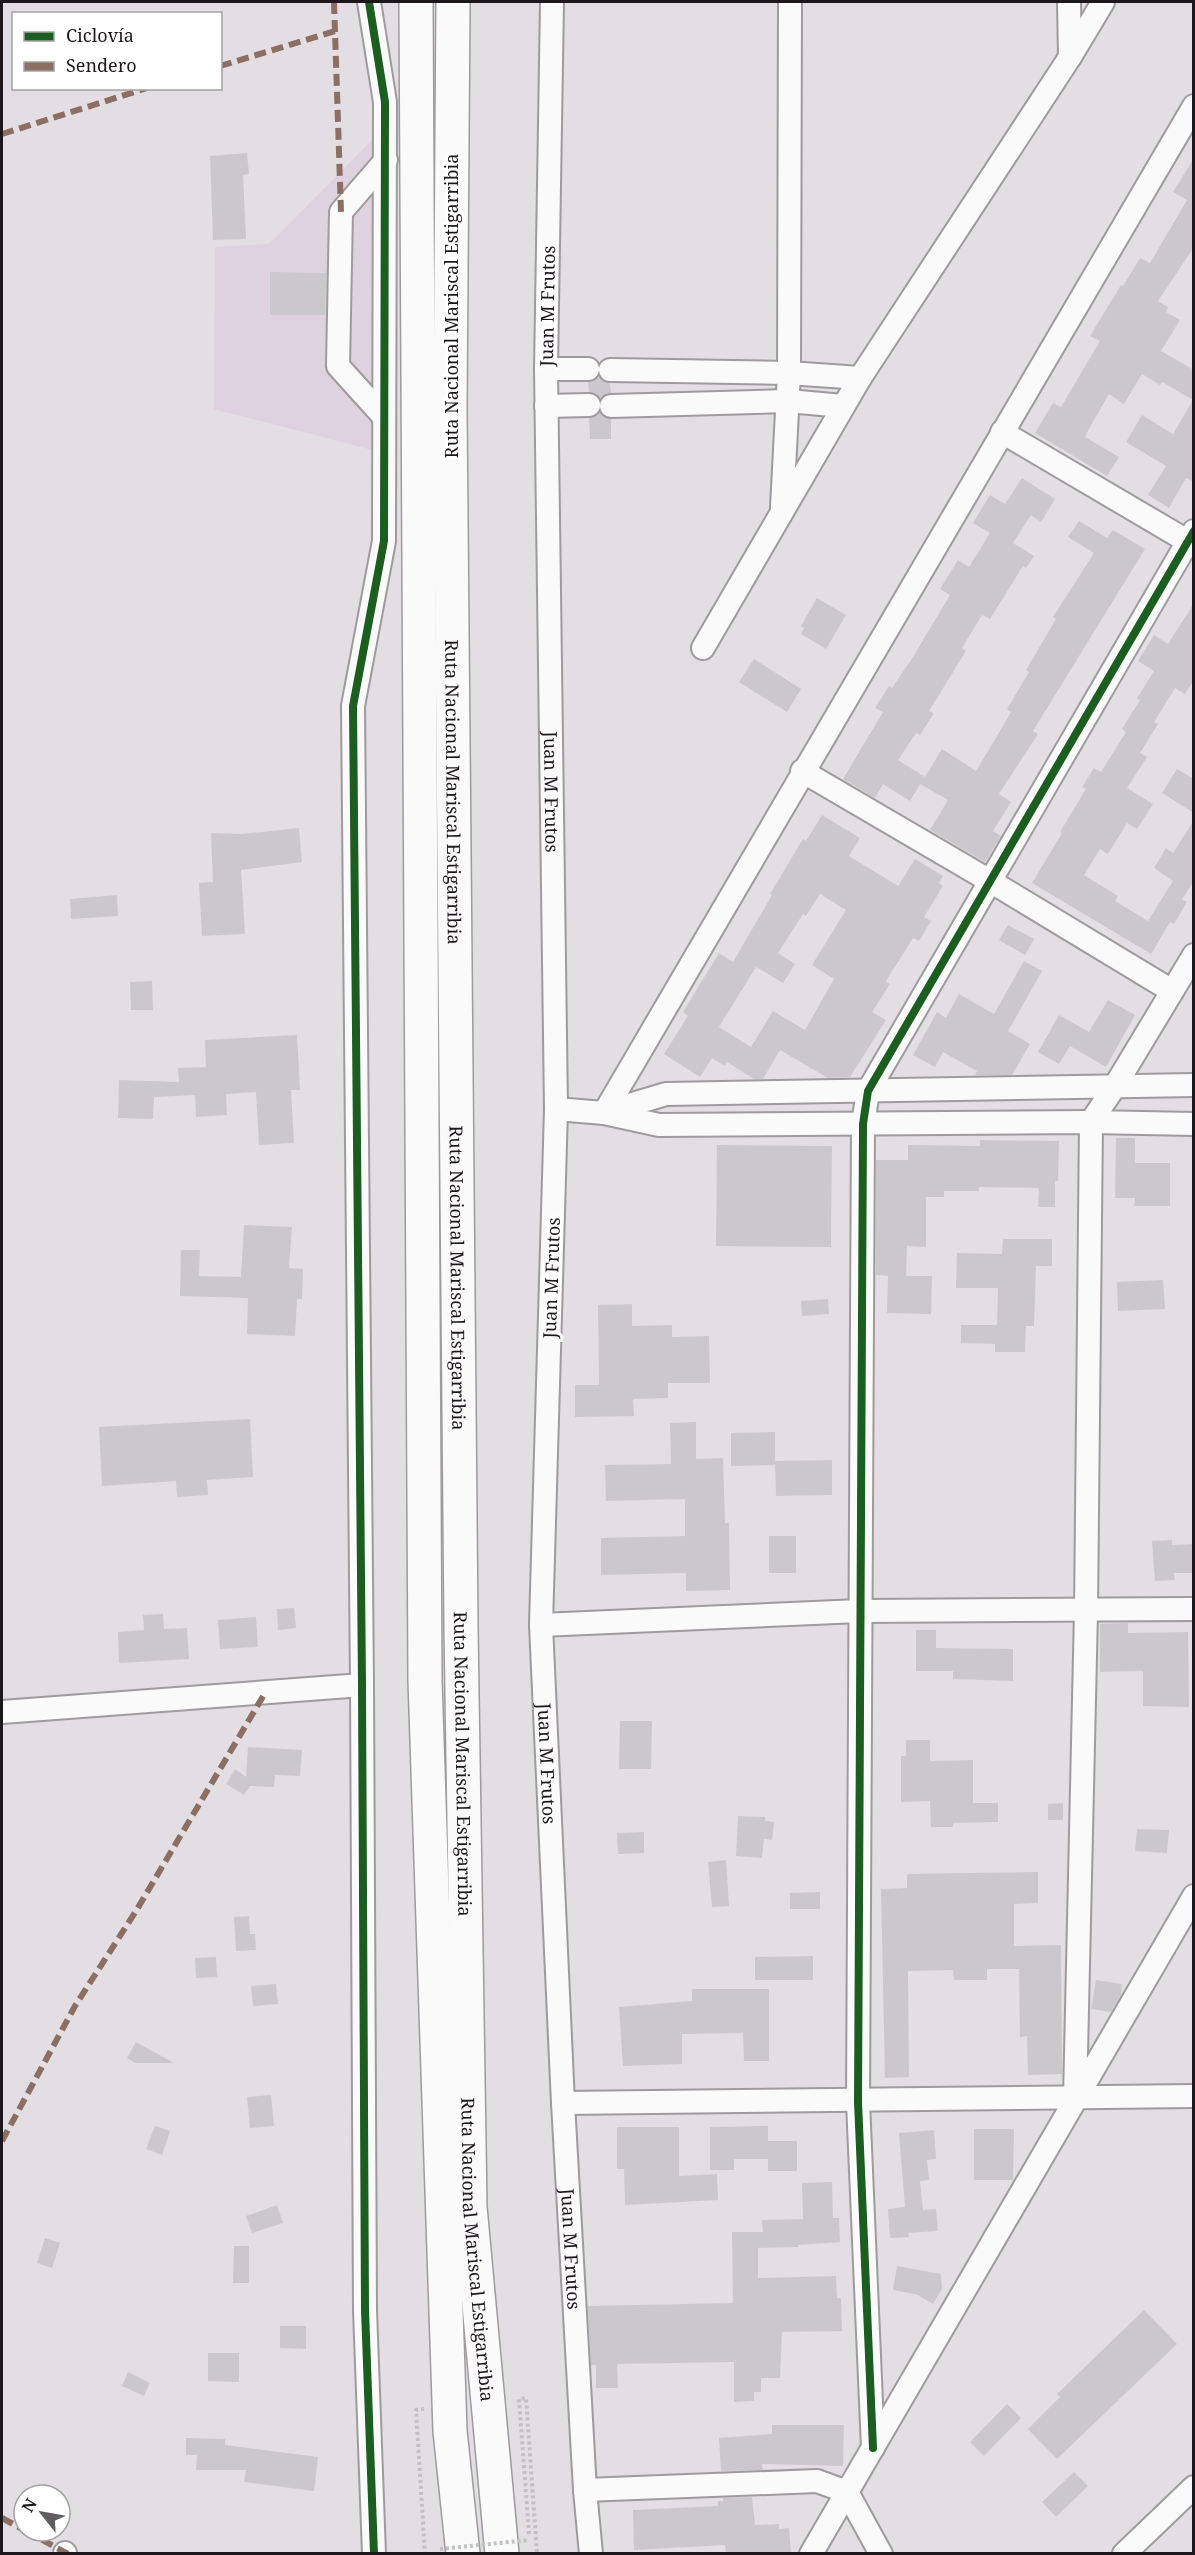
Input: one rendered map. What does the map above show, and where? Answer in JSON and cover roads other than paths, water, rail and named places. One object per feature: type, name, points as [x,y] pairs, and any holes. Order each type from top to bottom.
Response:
[{"type":"highway","name":"Ruta Nacional Mariscal Estigarribia","points":[[416,2],[424,1680],[450,2431],[447,2547]]},
{"type":"highway","name":"Ruta Nacional Mariscal Estigarribia","points":[[453,2],[450,409],[460,1616],[470,2207],[515,2547]]},
{"type":"street","points":[[369,2],[385,102],[384,541],[353,706],[365,2310],[374,2553]]},
{"type":"street","name":"Juan M Frutos","points":[[552,2],[546,406],[556,1108],[541,1625],[563,2103],[585,2490],[591,2553]]},
{"type":"street","points":[[782,510],[789,373],[790,2]]},
{"type":"street","points":[[1069,2],[1070,57]]},
{"type":"street","points":[[703,648],[843,405],[1070,57],[1103,2]]},
{"type":"street","points":[[604,1113],[802,771],[1194,106]]},
{"type":"street","points":[[384,417],[338,366],[341,212],[386,160]]},
{"type":"street","points":[[546,369],[789,373],[860,378]]},
{"type":"street","points":[[546,406],[788,400],[843,405]]},
{"type":"street","points":[[873,2448],[858,2102],[863,1124],[868,1091],[1192,539],[1002,432]]},
{"type":"street","points":[[802,771],[1172,991]]},
{"type":"street","points":[[1075,2098],[1086,1611],[1091,1122],[1194,955]]},
{"type":"street","points":[[604,1113],[666,1095],[1194,1085]]},
{"type":"street","points":[[556,1108],[604,1113],[659,1125],[1091,1122],[1194,1124]]},
{"type":"street","points":[[541,1625],[860,1611],[1194,1609]]},
{"type":"street","points":[[2,1712],[362,1685]]},
{"type":"street","points":[[811,2553],[1194,1896]]},
{"type":"street","points":[[563,2103],[858,2102],[1194,2097]]},
{"type":"street","points":[[585,2490],[817,2481],[847,2492],[881,2553]]},
{"type":"street","points":[[1124,2553],[1194,2487]]}]
